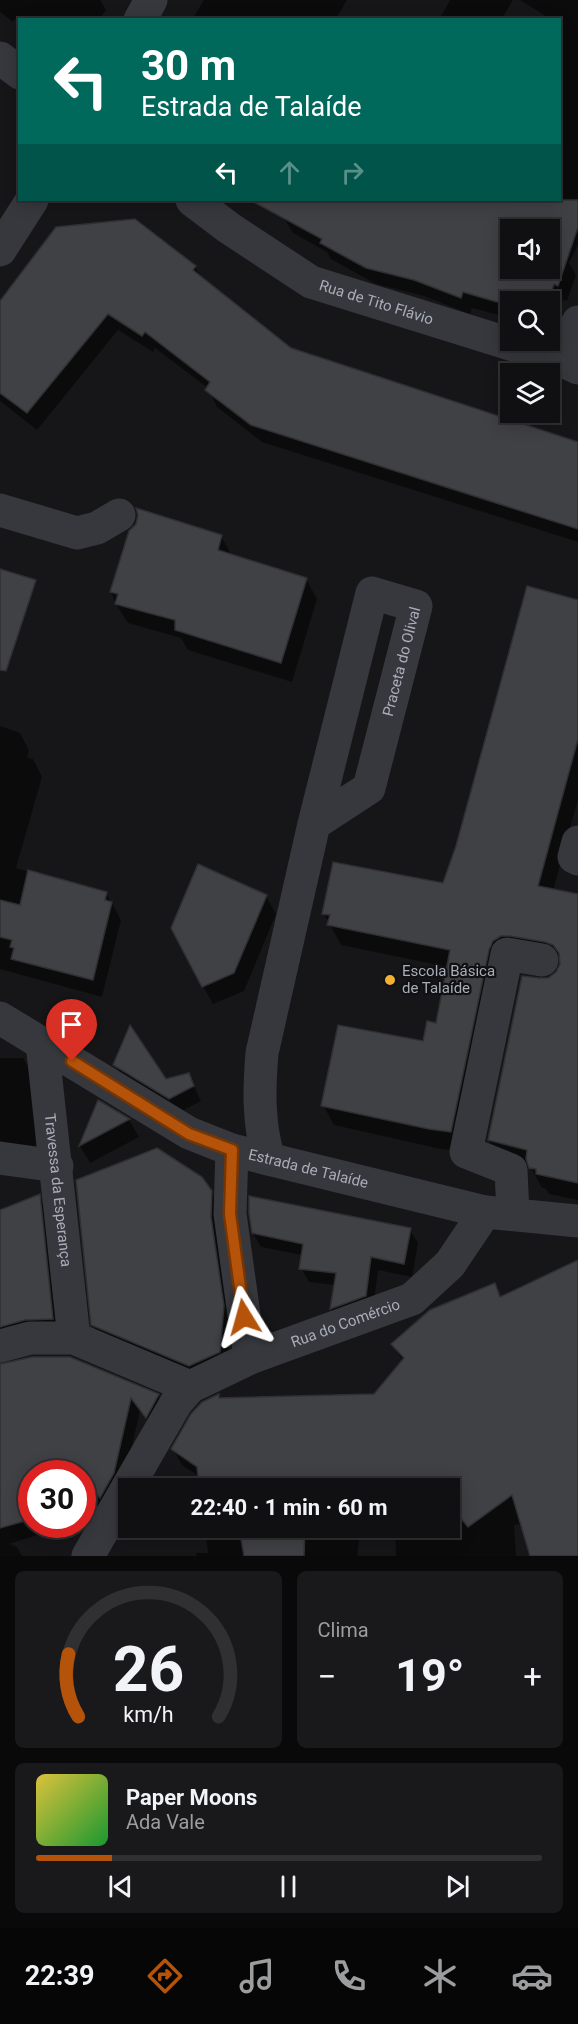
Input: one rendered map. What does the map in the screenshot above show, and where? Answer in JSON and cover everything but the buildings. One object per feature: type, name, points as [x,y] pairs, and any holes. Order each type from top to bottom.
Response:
[{"type":"street","points":[[141,18],[151,0]]},
{"type":"street","points":[[0,57],[18,71]]},
{"type":"street","points":[[0,250],[31,201]]},
{"type":"street","name":"Rua de Tito Flávio","points":[[193,201],[229,228],[311,282],[569,364]]},
{"type":"street","points":[[569,364],[578,322]]},
{"type":"street","points":[[0,510],[77,533],[97,528],[119,515]]},
{"type":"street","name":"Praceta do Olival","points":[[268,1159],[262,1139],[260,1111],[259,1085],[262,1053],[314,824],[372,592],[416,606],[369,788],[314,824]]},
{"type":"street","points":[[499,1213],[512,1170],[466,1152],[507,954],[542,960]]},
{"type":"street","name":"Estrada de Talaíde","points":[[0,1018],[189,1134],[232,1150],[499,1213],[578,1221]]},
{"type":"street","name":"Travessa da Esperança","points":[[42,1043],[74,1338]]},
{"type":"street","points":[[232,1150],[230,1214],[250,1358]]},
{"type":"street","points":[[0,1158],[57,1166]]},
{"type":"street","name":"Rua do Comércio","points":[[88,1556],[176,1403],[190,1387],[250,1358],[412,1299],[450,1264],[499,1213]]},
{"type":"street","points":[[0,1346],[30,1338],[74,1338],[190,1387]]},
{"type":"place","name":"Escola Básica de Talaíde","points":[[390,980]]},
{"type":"route","points":[[72,1061],[189,1134],[232,1150],[230,1214],[244,1317]]}]
